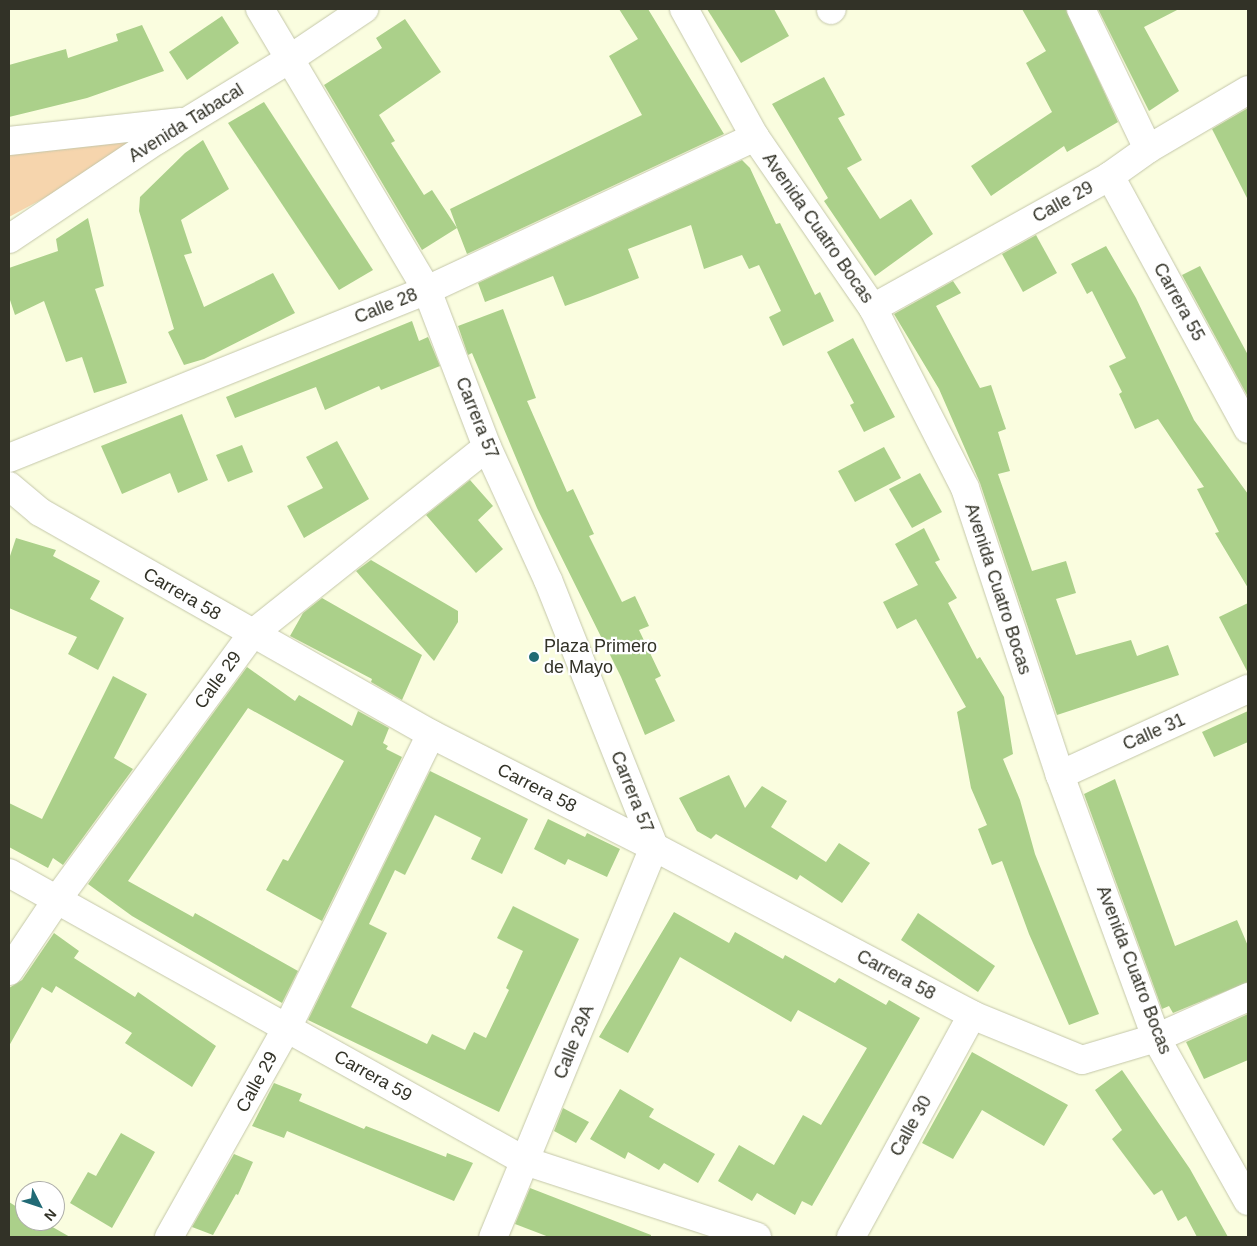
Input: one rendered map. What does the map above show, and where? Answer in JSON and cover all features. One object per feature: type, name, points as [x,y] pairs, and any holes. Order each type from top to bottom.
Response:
[{"type":"street","name":"Carrera 57","points":[[260,9],[288,60],[427,290],[487,447],[548,580],[654,847]]},
{"type":"street","name":"Avenida Tabacal","points":[[9,239],[188,121],[288,60],[364,9]]},
{"type":"street","name":"Avenida Cuatro Bocas","points":[[684,9],[755,137],[873,308],[965,488],[1060,775],[1156,1038],[1248,1201]]},
{"type":"street","points":[[1081,9],[1148,149]]},
{"type":"street","name":"Calle 29","points":[[873,308],[1110,176],[1148,149],[1248,90]]},
{"type":"street","points":[[9,140],[188,121]]},
{"type":"street","name":"Calle 28","points":[[9,458],[427,290],[755,137]]},
{"type":"street","name":"Carrera 55","points":[[1110,176],[1248,429]]},
{"type":"street","name":"Calle 29","points":[[9,971],[56,901],[252,634],[487,447]]},
{"type":"street","name":"Carrera 58","points":[[9,486],[40,512],[431,734],[654,847],[972,1015],[1082,1060],[1156,1038]]},
{"type":"street","name":"Calle 31","points":[[1060,775],[1248,689]]},
{"type":"street","name":"Calle 29","points":[[169,1237],[287,1028],[431,734]]},
{"type":"street","name":"Calle 29A","points":[[493,1237],[526,1161],[654,847]]},
{"type":"street","name":"Carrera 59","points":[[9,872],[56,901],[526,1161],[756,1237]]},
{"type":"street","points":[[1156,1038],[1248,997]]},
{"type":"street","name":"Calle 30","points":[[851,1237],[972,1015]]},
{"type":"shaded area","points":[[156,138],[9,217],[9,153]]},
{"type":"building","points":[[619,9],[648,9],[724,134],[467,254],[450,209],[642,115],[609,56],[638,39]]},
{"type":"building","points":[[707,9],[774,9],[789,36],[741,63]]},
{"type":"building","points":[[1022,9],[1066,9],[1118,122],[1067,152],[1064,146],[991,196],[971,166],[1052,112],[1026,63],[1046,51]]},
{"type":"building","points":[[1098,9],[1179,9],[1144,27],[1179,91],[1149,111]]},
{"type":"building","points":[[222,16],[239,43],[187,80],[169,52]]},
{"type":"building","points":[[405,19],[441,72],[379,115],[395,141],[391,143],[424,195],[432,190],[457,228],[422,250],[324,85],[382,48],[376,38]]},
{"type":"building","points":[[142,25],[164,71],[87,98],[9,117],[9,65],[66,49],[68,58],[118,41],[116,34]]},
{"type":"building","points":[[824,77],[845,115],[838,118],[862,160],[847,168],[880,219],[911,199],[933,234],[875,276],[824,201],[828,198],[772,104]]},
{"type":"building","points":[[264,102],[373,270],[339,290],[228,123]]},
{"type":"building","points":[[1248,108],[1248,200],[1212,129]]},
{"type":"building","points":[[203,140],[229,189],[181,220],[192,253],[184,255],[204,307],[273,273],[295,313],[204,359],[184,365],[168,332],[174,329],[139,211],[140,197],[185,153]]},
{"type":"building","points":[[742,160],[750,168],[776,224],[780,223],[815,295],[820,292],[834,321],[783,346],[769,317],[781,311],[759,265],[749,269],[742,255],[704,269],[691,225],[628,249],[639,278],[590,297],[565,306],[553,276],[485,302],[478,283]]},
{"type":"building","points":[[88,218],[104,286],[95,289],[127,383],[94,393],[82,357],[66,362],[44,301],[15,315],[9,297],[9,268],[58,251],[56,239]]},
{"type":"building","points":[[1036,235],[1057,273],[1023,292],[1002,254]]},
{"type":"building","points":[[1106,246],[1136,298],[1194,420],[1248,494],[1248,588],[1215,533],[1219,532],[1197,489],[1204,487],[1158,419],[1135,429],[1119,394],[1122,392],[1109,366],[1126,358],[1092,291],[1087,294],[1071,264]]},
{"type":"building","points":[[1200,266],[1248,355],[1248,397],[1182,275]]},
{"type":"building","points":[[953,281],[961,293],[936,306],[980,388],[991,385],[1006,429],[998,432],[1010,471],[998,474],[1032,571],[1066,561],[1076,593],[1056,599],[1076,655],[1131,640],[1137,656],[1168,645],[1179,675],[1057,715],[980,483],[939,389],[894,314]]},
{"type":"building","points":[[503,309],[536,398],[527,401],[567,492],[573,489],[594,534],[589,536],[622,602],[635,596],[649,626],[639,630],[661,676],[655,679],[675,721],[645,735],[621,677],[537,508],[472,353],[468,355],[458,326]]},
{"type":"building","points":[[412,321],[419,341],[428,337],[440,366],[381,390],[379,386],[325,410],[316,387],[235,418],[226,397]]},
{"type":"building","points":[[853,338],[895,417],[864,432],[850,405],[854,403],[827,352]]},
{"type":"building","points":[[182,414],[208,480],[178,493],[170,473],[122,494],[101,446]]},
{"type":"building","points":[[337,441],[369,499],[304,538],[287,506],[323,488],[306,457]]},
{"type":"building","points":[[242,445],[253,472],[228,482],[216,455]]},
{"type":"building","points":[[884,447],[901,478],[855,502],[838,471]]},
{"type":"building","points":[[920,473],[942,512],[912,528],[889,489]]},
{"type":"building","points":[[470,480],[493,506],[478,520],[503,549],[476,573],[426,515]]},
{"type":"building","points":[[924,528],[940,560],[935,562],[957,598],[948,603],[977,659],[980,657],[1004,697],[1013,754],[1003,759],[1020,800],[1035,854],[1099,1014],[1069,1025],[1029,934],[1002,861],[992,865],[978,829],[987,825],[971,788],[957,712],[966,707],[916,619],[897,629],[883,602],[918,585],[895,544]]},
{"type":"building","points":[[16,538],[56,550],[53,556],[100,581],[90,599],[124,618],[98,670],[68,654],[77,637],[9,608],[9,559]]},
{"type":"building","points":[[371,560],[458,611],[458,622],[434,661],[356,571]]},
{"type":"building","points":[[322,598],[422,655],[402,700],[371,682],[372,679],[290,636],[303,613]]},
{"type":"building","points":[[1248,603],[1248,673],[1219,617]]},
{"type":"building","points":[[247,667],[295,701],[299,695],[352,726],[358,711],[389,728],[383,743],[388,746],[386,749],[402,757],[322,921],[266,890],[283,859],[288,861],[344,761],[248,708],[128,881],[193,917],[195,913],[298,971],[282,1003],[132,916],[88,884]]},
{"type":"building","points":[[113,676],[147,694],[114,758],[133,769],[63,865],[53,858],[48,868],[9,847],[9,803],[42,819]]},
{"type":"building","points":[[1248,711],[1248,742],[1214,757],[1202,732]]},
{"type":"building","points":[[430,771],[528,819],[502,874],[471,859],[481,838],[435,815],[405,875],[395,870],[369,924],[387,933],[351,1007],[427,1044],[432,1034],[465,1050],[474,1032],[486,1038],[509,990],[506,988],[523,951],[497,938],[513,906],[579,939],[499,1112],[308,1020]]},
{"type":"building","points":[[729,775],[745,808],[762,786],[787,801],[771,827],[826,862],[839,843],[870,863],[842,903],[800,875],[797,880],[716,834],[711,839],[697,831],[679,798]]},
{"type":"building","points":[[1115,779],[1175,946],[1237,920],[1248,946],[1248,982],[1173,1013],[1169,1006],[1162,1009],[1084,794]]},
{"type":"building","points":[[548,819],[585,837],[587,833],[620,849],[607,877],[568,859],[565,865],[534,849]]},
{"type":"building","points":[[674,912],[729,943],[735,932],[783,959],[785,955],[835,983],[839,978],[886,1005],[889,1000],[920,1018],[812,1206],[802,1201],[795,1215],[757,1193],[752,1201],[718,1181],[739,1145],[774,1165],[803,1115],[821,1125],[867,1048],[798,1010],[791,1022],[680,957],[628,1053],[599,1037]]},
{"type":"building","points":[[918,913],[995,966],[978,992],[901,940]]},
{"type":"building","points":[[54,933],[79,951],[74,958],[135,997],[138,992],[216,1046],[192,1087],[125,1043],[132,1033],[56,986],[52,993],[42,987],[9,1046],[9,988],[22,980]]},
{"type":"building","points":[[1248,1014],[1248,1060],[1204,1079],[1186,1042]]},
{"type":"building","points":[[972,1052],[1068,1105],[1044,1146],[982,1110],[953,1159],[922,1143]]},
{"type":"building","points":[[1122,1070],[1190,1169],[1228,1237],[1197,1237],[1186,1216],[1178,1221],[1162,1190],[1154,1195],[1112,1139],[1122,1130],[1095,1090]]},
{"type":"building","points":[[274,1083],[302,1094],[299,1101],[364,1129],[366,1126],[446,1157],[447,1153],[473,1163],[454,1201],[287,1131],[284,1138],[252,1126]]},
{"type":"building","points":[[620,1089],[654,1109],[649,1117],[715,1154],[698,1183],[664,1163],[659,1170],[628,1152],[625,1159],[590,1139]]},
{"type":"building","points":[[563,1108],[589,1122],[576,1143],[554,1131]]},
{"type":"building","points":[[121,1133],[155,1152],[112,1228],[70,1203],[88,1172],[96,1176]]},
{"type":"building","points":[[234,1154],[253,1162],[238,1195],[236,1194],[213,1235],[192,1227]]},
{"type":"building","points":[[530,1188],[651,1235],[651,1237],[549,1237],[515,1224]]},
{"type":"building","points":[[9,1202],[15,1206],[15,1231],[60,1231],[70,1237],[9,1237]]},
{"type":"place","name":"Plaza Primero de Mayo","points":[[534,657]]}]
